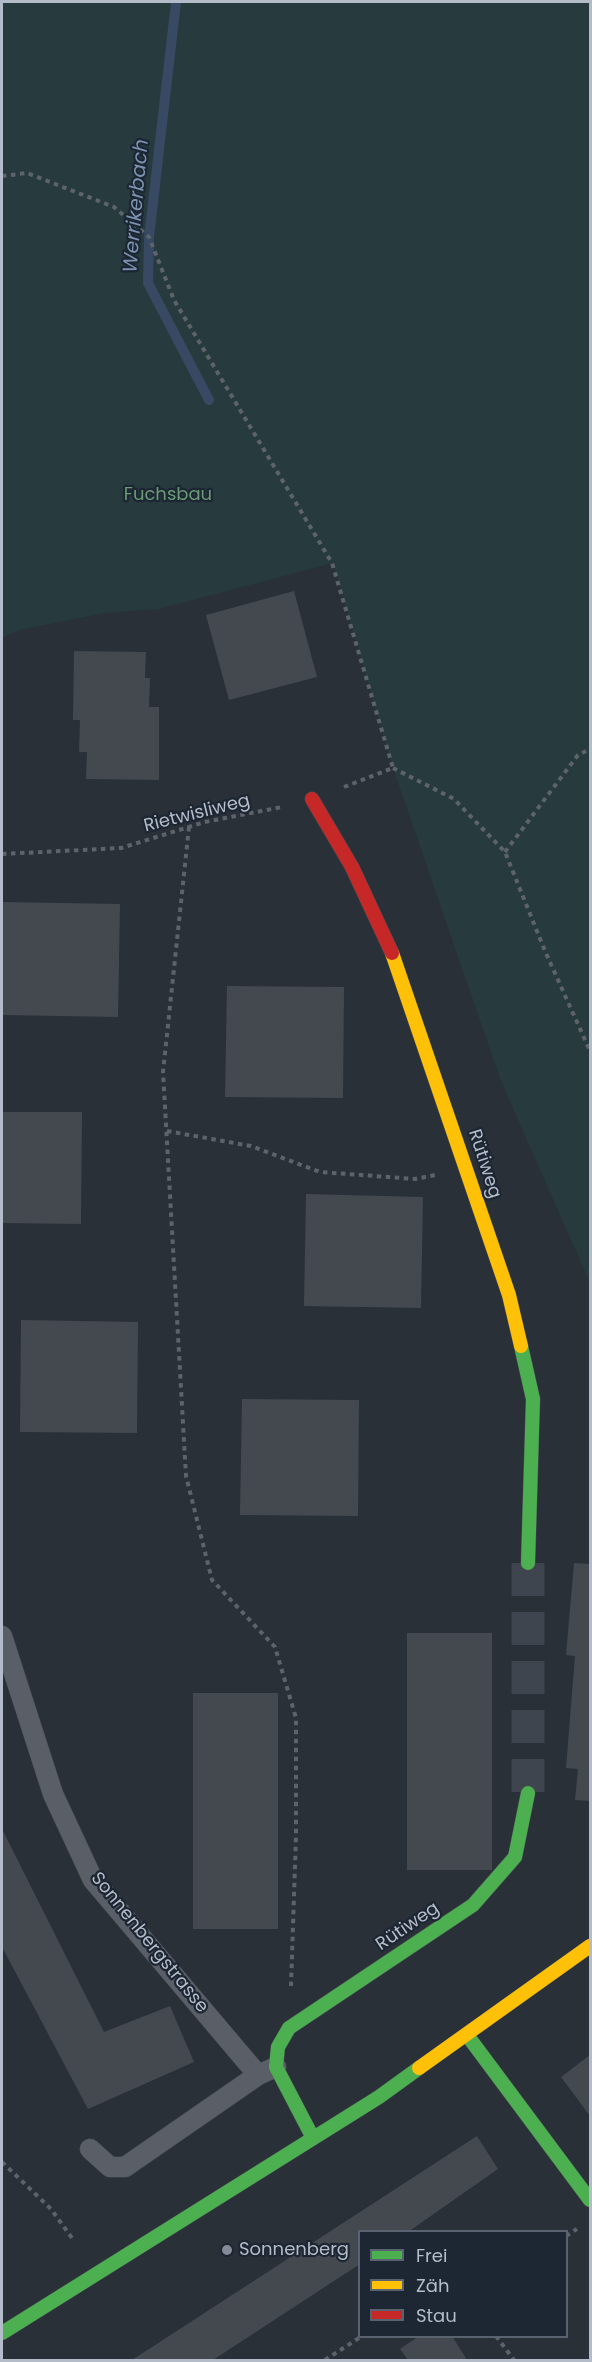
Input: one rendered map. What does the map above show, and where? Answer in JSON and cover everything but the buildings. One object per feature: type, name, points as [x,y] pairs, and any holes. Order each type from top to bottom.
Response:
[{"type":"street","name":"Rütiweg","points":[[312,799],[352,867],[398,967],[508,1295],[533,1399],[528,1563]]},
{"type":"street","name":"Rütiweg","points":[[289,2028],[472,1905],[515,1857],[528,1793]]},
{"type":"street","points":[[2,2333],[379,2097],[591,1946]]},
{"type":"street","points":[[289,2028],[278,2047],[276,2067],[313,2138]]},
{"type":"street","points":[[467,2034],[591,2200]]},
{"type":"lane","name":"Sonnenbergstrasse","points":[[2,1636],[53,1794],[93,1880],[258,2075]]},
{"type":"lane","points":[[90,2149],[110,2167],[125,2167],[258,2075],[276,2067]]},
{"type":"path","points":[[2,176],[27,173],[114,207],[149,237],[174,300],[332,563],[393,768],[454,799],[505,852],[545,951],[591,1051]]},
{"type":"path","points":[[505,852],[578,755],[591,748]]},
{"type":"path","name":"Rietwisliweg","points":[[2,854],[122,848],[189,827],[312,799],[393,768]]},
{"type":"path","points":[[189,827],[163,1071],[186,1476],[212,1580],[275,1647],[296,1719],[296,1835],[289,2028]]},
{"type":"path","points":[[166,1131],[251,1146],[320,1172],[415,1179],[467,1169]]},
{"type":"path","points":[[2,2162],[51,2209],[72,2238]]},
{"type":"path","points":[[325,2361],[360,2338]]},
{"type":"path","points":[[496,2338],[514,2361]]},
{"type":"green space","name":"Fuchsbau","points":[[2,2],[590,2],[590,1283],[501,1081],[393,768],[333,563],[158,609],[104,613],[19,630],[2,638]]},
{"type":"waterway","name":"Werrikerbach","points":[[176,2],[149,237],[148,283],[209,400]]},
{"type":"tunnel","points":[[528,1563],[528,1793]]},
{"type":"traffic: fast","points":[[521,1346],[533,1399],[528,1563]]},
{"type":"traffic: fast","points":[[313,2138],[276,2067],[278,2047],[289,2028],[473,1905],[515,1857],[528,1793]]},
{"type":"traffic: fast","points":[[467,2035],[590,2200]]},
{"type":"traffic: fast","points":[[2,2333],[379,2097],[419,2068]]},
{"type":"traffic: slow","points":[[392,953],[509,1295],[521,1346]]},
{"type":"traffic: slow","points":[[419,2068],[590,1946]]},
{"type":"traffic: jam","points":[[312,799],[352,867],[392,953]]},
{"type":"place","name":"Sonnenberg","points":[[227,2250]]}]
